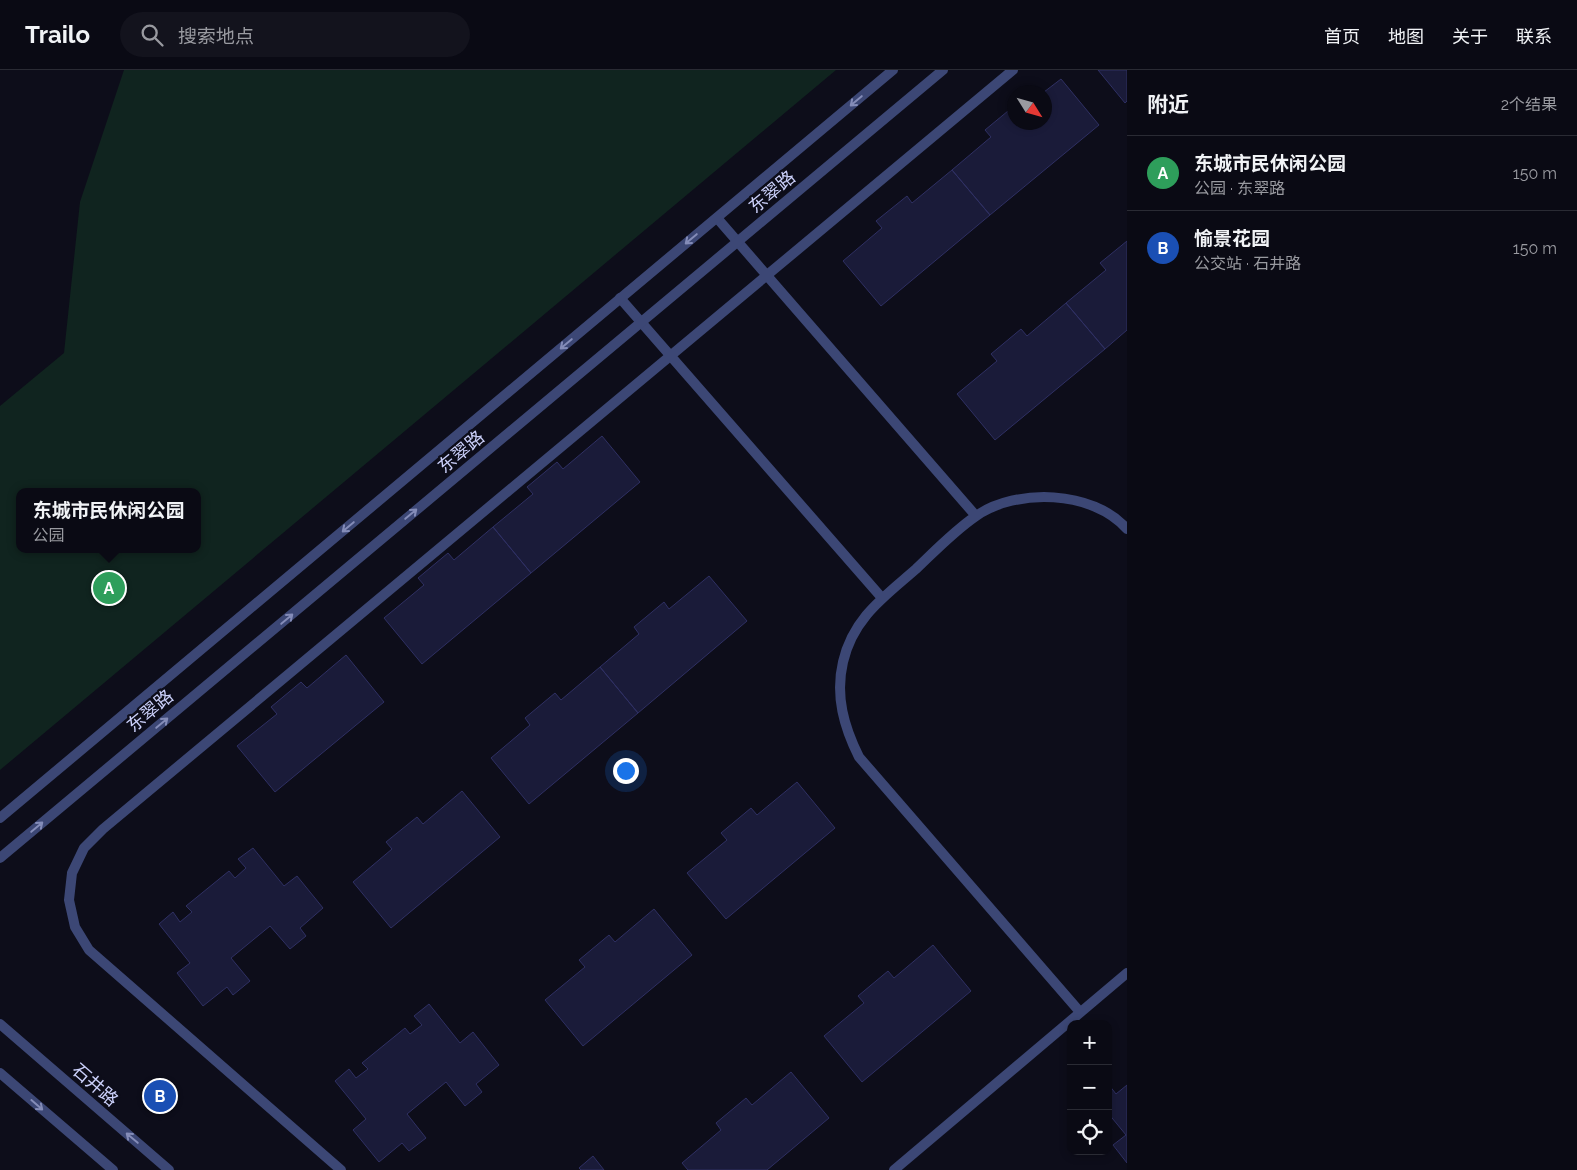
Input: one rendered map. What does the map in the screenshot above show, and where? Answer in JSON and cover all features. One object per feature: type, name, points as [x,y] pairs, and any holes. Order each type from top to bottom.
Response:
[{"type":"street","name":"东翠路","points":[[0,818],[893,70]]},
{"type":"street","name":"东翠路","points":[[0,858],[943,70]]},
{"type":"street","points":[[341,1170],[90,950],[75,927],[69,900],[72,873],[84,848],[103,829],[1013,70]]},
{"type":"street","points":[[717,218],[976,516]]},
{"type":"street","points":[[620,298],[882,598]]},
{"type":"street","points":[[1080,1012],[859,757],[850,740],[840,701],[843,662],[858,625],[869,609],[976,516],[1012,500],[1052,496],[1090,506],[1108,514],[1127,529]]},
{"type":"street","points":[[894,1170],[1127,973]]},
{"type":"street","name":"石井路","points":[[0,1024],[169,1170]]},
{"type":"street","points":[[0,1073],[113,1170]]},
{"type":"green space","points":[[124,70],[836,70],[0,770],[0,406],[64,353],[80,202]]},
{"type":"building","points":[[1098,70],[1127,70],[1127,101],[1125,103]]},
{"type":"building","points":[[1061,79],[1099,125],[990,215],[952,170],[991,137],[985,130],[1007,112],[1007,130],[1052,130],[1052,86]]},
{"type":"building","points":[[952,170],[990,215],[881,306],[843,261],[882,228],[876,221],[907,196],[912,203]]},
{"type":"building","points":[[1127,241],[1127,330],[1105,349],[1066,303],[1106,270],[1100,263]]},
{"type":"building","points":[[1066,303],[1105,349],[995,440],[957,394],[997,361],[991,354],[1021,329],[1027,336]]},
{"type":"building","points":[[602,436],[640,482],[531,573],[493,527],[533,494],[527,487],[557,462],[563,469]]},
{"type":"building","points":[[493,527],[531,573],[422,664],[384,618],[424,585],[418,578],[448,553],[454,560]]},
{"type":"building","points":[[709,576],[747,621],[638,713],[600,667],[639,634],[634,627],[664,602],[669,609]]},
{"type":"building","points":[[346,655],[384,702],[275,792],[237,746],[277,714],[271,707],[301,682],[307,688]]},
{"type":"building","points":[[600,667],[638,713],[529,804],[491,758],[530,725],[525,718],[555,693],[561,700]]},
{"type":"building","points":[[797,782],[835,828],[726,919],[687,873],[727,840],[721,833],[751,808],[757,815]]},
{"type":"building","points":[[462,791],[500,837],[391,928],[353,882],[392,849],[386,842],[417,817],[423,824]]},
{"type":"building","points":[[253,848],[284,886],[297,876],[323,908],[300,928],[306,936],[290,949],[270,926],[231,958],[250,981],[233,995],[227,987],[203,1006],[177,973],[190,963],[159,924],[173,912],[180,922],[192,912],[186,906],[229,871],[235,878],[246,868],[238,859]]},
{"type":"building","points":[[654,909],[692,955],[583,1046],[545,1000],[585,967],[579,960],[609,935],[615,942]]},
{"type":"building","points":[[933,945],[971,991],[862,1082],[824,1036],[864,1003],[858,996],[888,971],[894,978]]},
{"type":"building","points":[[429,1004],[460,1043],[473,1032],[499,1065],[476,1084],[482,1092],[465,1106],[446,1082],[407,1114],[426,1138],[409,1151],[402,1143],[379,1162],[353,1130],[366,1119],[335,1081],[349,1069],[356,1078],[368,1069],[362,1063],[405,1028],[410,1034],[422,1025],[414,1016]]},
{"type":"building","points":[[791,1072],[829,1118],[767,1170],[688,1170],[682,1163],[721,1130],[716,1123],[746,1098],[752,1105]]},
{"type":"building","points":[[1127,1085],[1127,1163],[1113,1145],[1126,1135],[1112,1118],[1112,1089],[1116,1094]]},
{"type":"building","points":[[593,1156],[604,1170],[581,1170],[579,1168]]},
{"type":"place","name":"东城市民休闲公园","points":[[109,588]]},
{"type":"place","name":"愉景花园","points":[[160,1096]]}]
